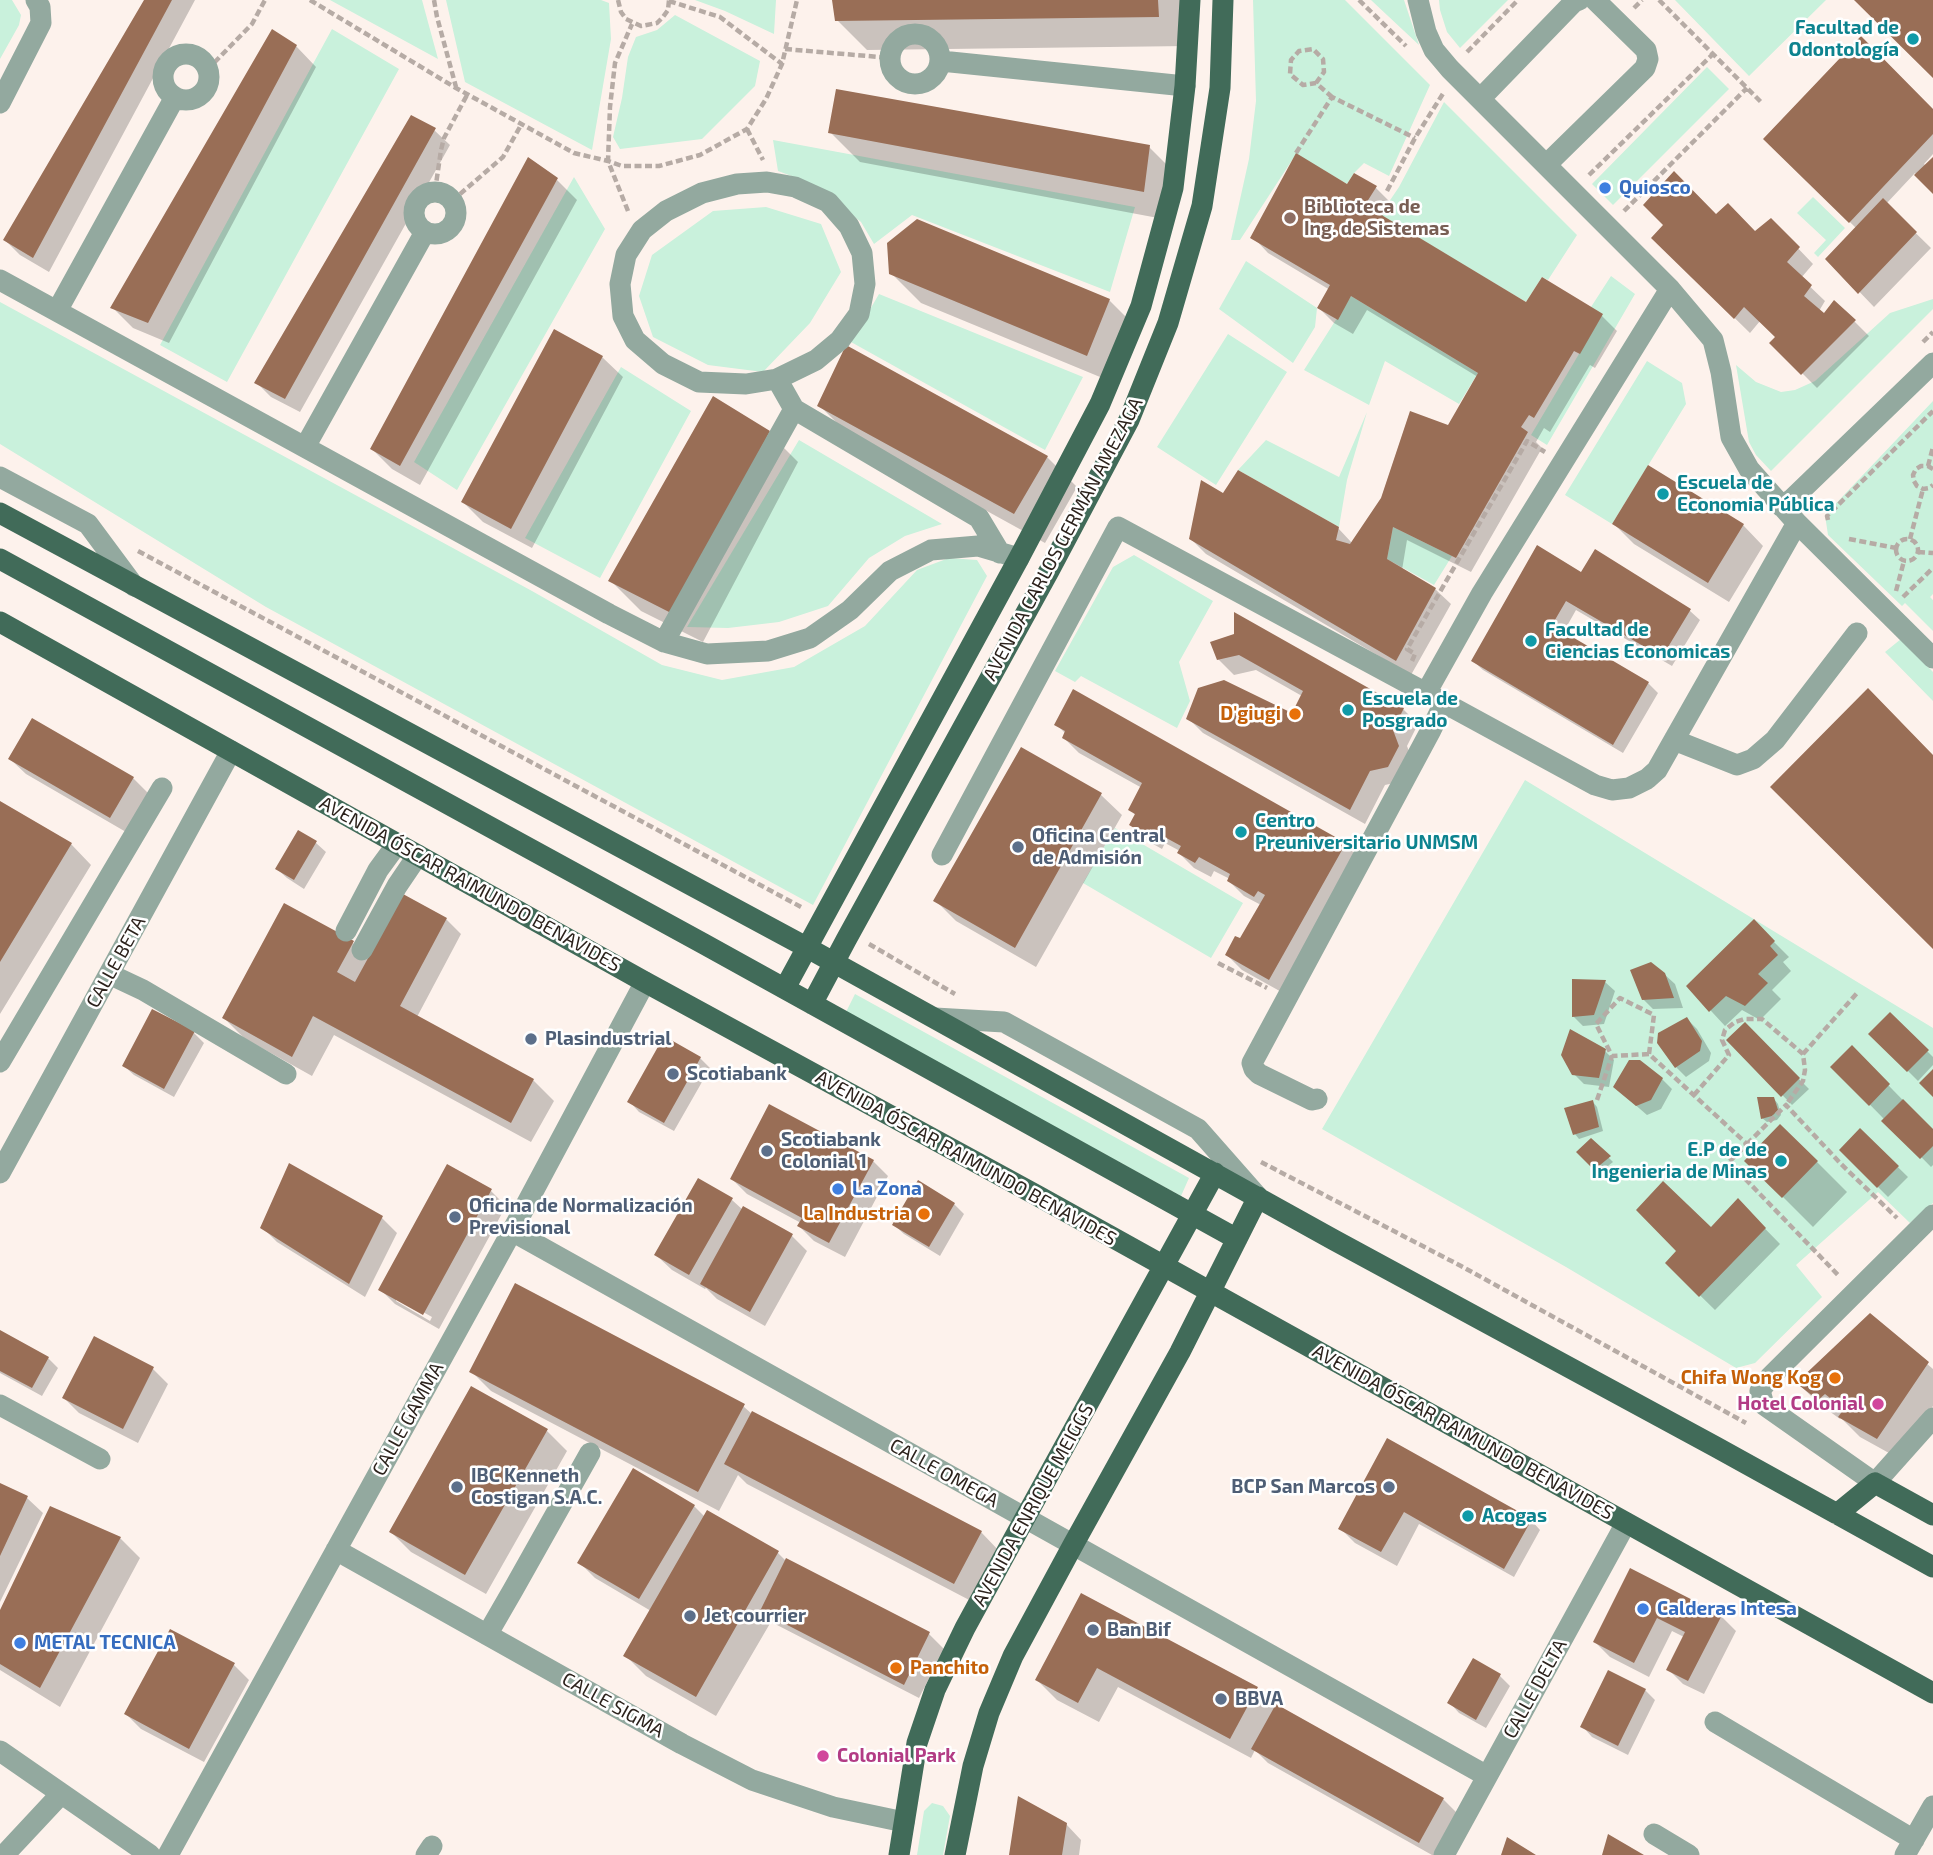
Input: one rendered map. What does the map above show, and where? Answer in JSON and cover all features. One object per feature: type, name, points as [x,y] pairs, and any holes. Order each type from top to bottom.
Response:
[{"type":"main road","name":"AVENIDA CARLOS GERMÁN AMEZAGA","points":[[785,988],[1010,556],[1100,404],[1141,306],[1173,188],[1185,86],[1190,0]]},
{"type":"main road","name":"AVENIDA CARLOS GERMÁN AMEZAGA","points":[[813,1004],[1129,420],[1168,323],[1202,206],[1220,89],[1223,0]]},
{"type":"main road","points":[[0,513],[806,947],[1933,1567]]},
{"type":"main road","points":[[0,559],[785,988],[1237,1239]]},
{"type":"main road","name":"AVENIDA ÓSCAR RAIMUNDO BENAVIDES","points":[[0,622],[645,982],[1933,1693]]},
{"type":"main road","name":"AVENIDA ENRIQUE MEIGGS","points":[[899,1855],[917,1743],[935,1690],[1025,1518],[1215,1173]]},
{"type":"main road","points":[[956,1855],[973,1766],[989,1713],[1013,1656],[1180,1352],[1258,1197]]},
{"type":"main road","points":[[1837,1514],[1875,1483],[1933,1515]]},
{"type":"street","points":[[0,103],[41,23],[40,7],[36,0]]},
{"type":"street","points":[[1418,0],[1426,32],[1434,50],[1450,69],[1670,289],[1713,340],[1731,436],[1749,469],[1797,523],[1933,658]]},
{"type":"street","points":[[1480,99],[1578,0]]},
{"type":"street","points":[[1546,165],[1645,68],[1648,58],[1646,50],[1595,0]]},
{"type":"street","points":[[911,35],[919,35],[927,37],[933,43],[938,49],[941,61],[931,79],[916,84],[908,83],[895,73],[891,58],[897,43],[911,35]]},
{"type":"street","points":[[183,54],[191,54],[204,63],[207,70],[207,85],[197,96],[190,99],[175,97],[169,93],[163,79],[165,65],[170,59],[183,54]]},
{"type":"street","points":[[941,61],[1185,86]]},
{"type":"street","points":[[57,311],[175,97]]},
{"type":"street","points":[[767,182],[795,187],[828,202],[849,226],[862,253],[865,284],[859,314],[840,340],[816,360],[777,379],[746,384],[699,382],[663,364],[635,340],[623,316],[620,284],[626,255],[642,230],[666,211],[702,192],[737,184],[767,182]]},
{"type":"street","points":[[421,196],[444,196],[456,214],[450,227],[439,233],[425,232],[415,222],[416,201],[421,196]]},
{"type":"street","points":[[305,447],[425,232]]},
{"type":"street","points":[[0,280],[664,642],[708,654],[768,652],[810,638],[850,610],[890,571],[931,550],[978,546],[1010,556]]},
{"type":"street","points":[[1317,1099],[1312,1100],[1259,1073],[1252,1063],[1431,730],[1435,698],[1482,593],[1670,289]]},
{"type":"street","points":[[1782,506],[1933,363]]},
{"type":"street","points":[[777,379],[794,410],[979,518],[1010,556]]},
{"type":"street","points":[[664,642],[794,410]]},
{"type":"street","points":[[0,477],[88,524],[134,586]]},
{"type":"street","points":[[942,855],[1118,527],[1595,785],[1612,790],[1629,788],[1647,779],[1657,770],[1797,523]]},
{"type":"street","points":[[1674,740],[1737,765],[1753,759],[1775,740],[1857,633]]},
{"type":"street","name":"CALLE BETA","points":[[1,1168],[231,751]]},
{"type":"street","points":[[0,1062],[162,788]]},
{"type":"street","points":[[346,931],[379,870],[397,844]]},
{"type":"street","points":[[362,950],[397,886],[418,855]]},
{"type":"street","points":[[109,974],[143,990],[286,1074]]},
{"type":"street","name":"CALLE GAMMA","points":[[168,1855],[512,1231],[645,982]]},
{"type":"street","points":[[935,1018],[1004,1022],[1198,1129],[1258,1197]]},
{"type":"street","points":[[1933,1214],[1770,1377],[1760,1391],[1764,1405],[1875,1483],[1933,1418]]},
{"type":"street","name":"CALLE OMEGA","points":[[512,1231],[1487,1776]]},
{"type":"street","points":[[0,1405],[100,1459]]},
{"type":"street","points":[[487,1635],[590,1453]]},
{"type":"street","name":"CALLE DELTA","points":[[1444,1855],[1626,1522]]},
{"type":"street","name":"CALLE SIGMA","points":[[336,1550],[682,1744],[752,1780],[833,1807],[904,1822]]},
{"type":"street","points":[[1715,1722],[1910,1847],[1933,1806]]},
{"type":"street","points":[[0,1751],[150,1855]]},
{"type":"street","points":[[4,1855],[61,1794]]},
{"type":"street","points":[[1654,1834],[1689,1855]]},
{"type":"path","points":[[207,70],[252,24],[265,0]]},
{"type":"path","points":[[310,0],[467,95],[574,153],[622,166],[659,166],[700,155],[747,129],[766,99],[782,64],[797,0]]},
{"type":"path","points":[[434,0],[456,88]]},
{"type":"path","points":[[618,0],[621,12],[632,24],[640,26],[657,23],[668,10],[669,1],[720,18],[782,64]]},
{"type":"path","points":[[1465,54],[1518,0]]},
{"type":"path","points":[[1659,0],[1762,103]]},
{"type":"path","points":[[632,24],[615,63],[608,161],[626,208],[642,230]]},
{"type":"path","points":[[1316,83],[1324,72],[1323,59],[1312,48],[1299,51],[1291,60],[1290,74],[1303,85],[1316,83],[1332,97],[1415,138]]},
{"type":"path","points":[[785,49],[891,58]]},
{"type":"path","points":[[1581,184],[1714,53]]},
{"type":"path","points":[[1616,219],[1747,88]]},
{"type":"path","points":[[1387,191],[1415,138],[1446,89]]},
{"type":"path","points":[[467,95],[440,150],[444,196],[503,157],[521,124]]},
{"type":"path","points":[[1296,153],[1332,97]]},
{"type":"path","points":[[747,129],[762,156],[767,182]]},
{"type":"path","points":[[1827,516],[1933,411]]},
{"type":"path","points":[[1410,663],[1415,654],[1407,649],[1527,441],[1549,454]]},
{"type":"path","points":[[1933,447],[1930,467],[1921,466],[1913,475],[1917,486],[1923,489],[1933,485]]},
{"type":"path","points":[[1910,539],[1923,489]]},
{"type":"path","points":[[1910,539],[1915,542],[1918,552],[1916,558],[1904,561],[1899,558],[1896,548],[1899,542],[1910,539]]},
{"type":"path","points":[[128,545],[822,918]]},
{"type":"path","points":[[1918,552],[1933,553]]},
{"type":"path","points":[[1904,561],[1896,600],[1933,568]]},
{"type":"path","points":[[850,933],[957,995]]},
{"type":"path","points":[[1802,1054],[1858,992]]},
{"type":"path","points":[[1597,1100],[1612,1056],[1595,1024],[1620,998],[1654,1015],[1650,1054]]},
{"type":"path","points":[[1694,1094],[1728,1057],[1729,1052],[1722,1040],[1722,1034],[1735,1022],[1750,1018],[1762,1020],[1802,1054],[1805,1070],[1803,1081],[1786,1105],[1729,1162],[1854,1292]]},
{"type":"path","points":[[1612,1056],[1650,1054],[1747,1144]]},
{"type":"path","points":[[1786,1105],[1841,1164],[1913,1234]]},
{"type":"path","points":[[1250,1157],[1461,1266],[1750,1425]]},
{"type":"green space","points":[[0,0],[12,0],[21,15],[19,25],[0,59]]},
{"type":"green space","points":[[330,0],[422,0],[438,59]]},
{"type":"green space","points":[[446,0],[601,0],[609,3],[611,39],[592,150],[465,82]]},
{"type":"green space","points":[[695,0],[776,0],[774,34],[725,11]]},
{"type":"green space","points":[[1253,0],[1345,0],[1430,85],[1389,176],[1364,163],[1347,184],[1296,154],[1240,240],[1231,240],[1249,159],[1256,101]]},
{"type":"green space","points":[[1404,0],[1419,45],[1372,1]]},
{"type":"green space","points":[[1439,0],[1508,0],[1460,48],[1447,32]]},
{"type":"green space","points":[[1675,0],[1826,0],[1749,76]]},
{"type":"green space","points":[[675,15],[760,61],[755,86],[702,139],[620,149],[613,137],[628,57],[636,37],[657,30]]},
{"type":"green space","points":[[332,29],[399,69],[227,382],[160,345]]},
{"type":"green space","points":[[1707,67],[1729,89],[1613,205],[1592,184]]},
{"type":"green space","points":[[1444,102],[1577,235],[1548,280],[1542,277],[1526,302],[1380,215],[1399,187]]},
{"type":"green space","points":[[773,140],[1135,207],[1110,292],[912,215],[874,244],[861,222],[826,194],[805,181],[778,171]]},
{"type":"green space","points":[[574,177],[605,229],[457,490],[414,462]]},
{"type":"green space","points":[[1813,197],[1845,228],[1818,257],[1814,253],[1826,240],[1797,213]]},
{"type":"green space","points":[[766,207],[821,224],[841,272],[810,323],[763,372],[708,365],[653,337],[639,296],[652,255],[713,211]]},
{"type":"green space","points":[[1246,261],[1317,308],[1315,327],[1293,363],[1219,309]]},
{"type":"green space","points":[[1611,276],[1635,294],[1547,445],[1531,435],[1602,315],[1591,307]]},
{"type":"green space","points":[[879,294],[1083,377],[1045,450],[851,342]]},
{"type":"green space","points":[[1351,296],[1478,373],[1459,404],[1385,361],[1369,405],[1304,370]]},
{"type":"green space","points":[[1933,299],[1933,309],[1771,471],[1756,455],[1749,442],[1736,365],[1756,382],[1781,392],[1795,390],[1815,381],[1890,313]]},
{"type":"green space","points":[[0,302],[532,591],[662,665],[722,680],[794,667],[865,626],[917,570],[949,558],[977,560],[987,576],[813,905],[266,607],[0,444]]},
{"type":"green space","points":[[1228,334],[1287,372],[1216,485],[1157,447]]},
{"type":"green space","points":[[1647,361],[1682,383],[1686,404],[1612,524],[1565,495]]},
{"type":"green space","points":[[621,367],[691,411],[600,578],[525,538]]},
{"type":"green space","points":[[1933,401],[1933,594],[1930,597],[1933,600],[1933,631],[1905,603],[1902,606],[1828,535],[1825,515]]},
{"type":"green space","points":[[1367,412],[1347,480],[1339,527],[1238,470],[1266,440],[1339,477]]},
{"type":"green space","points":[[799,440],[942,524],[905,536],[869,558],[828,606],[779,622],[728,628],[687,627]]},
{"type":"green space","points":[[1393,527],[1452,556],[1434,585],[1387,559]]},
{"type":"green space","points":[[1134,555],[1213,601],[1179,662],[1190,701],[1177,728],[1081,676],[1075,682],[1055,671],[1113,567]]},
{"type":"green space","points":[[1901,639],[1933,672],[1933,701],[1885,652]]},
{"type":"green space","points":[[1525,780],[1933,1028],[1933,1203],[1910,1223],[1878,1192],[1796,1265],[1822,1297],[1755,1363],[1736,1368],[1566,1267],[1322,1129]]},
{"type":"green space","points":[[1115,828],[1243,903],[1211,958],[1083,883]]},
{"type":"green space","points":[[855,994],[1189,1178],[1181,1196],[846,1012]]},
{"type":"green space","points":[[932,1803],[943,1806],[950,1816],[943,1855],[917,1855],[924,1811]]},
{"type":"building","points":[[144,0],[172,0],[33,258],[3,240]]},
{"type":"building","points":[[832,0],[1158,0],[1159,17],[835,21]]},
{"type":"building","name":"Facultad de Odontología","points":[[1854,0],[1933,0],[1933,78]]},
{"type":"building","points":[[272,29],[297,45],[148,323],[110,308]]},
{"type":"building","points":[[1861,36],[1933,109],[1933,134],[1849,223],[1763,139]]},
{"type":"building","points":[[836,89],[1150,145],[1144,192],[828,133]]},
{"type":"building","points":[[411,115],[436,128],[285,399],[254,383]]},
{"type":"building","points":[[1296,153],[1347,184],[1354,173],[1377,186],[1365,205],[1526,302],[1542,277],[1603,314],[1580,354],[1574,351],[1534,418],[1529,415],[1521,427],[1528,432],[1456,558],[1393,527],[1387,559],[1436,588],[1396,661],[1189,539],[1201,480],[1223,493],[1238,470],[1339,527],[1336,540],[1350,544],[1381,498],[1410,411],[1448,425],[1478,373],[1351,296],[1338,320],[1317,308],[1330,285],[1250,238]]},
{"type":"building","points":[[528,157],[558,178],[400,466],[370,449]]},
{"type":"building","points":[[1933,157],[1933,194],[1914,175]]},
{"type":"building","points":[[1674,171],[1716,214],[1728,203],[1755,231],[1771,218],[1800,247],[1787,262],[1812,285],[1804,296],[1824,313],[1834,300],[1856,320],[1801,375],[1769,343],[1775,337],[1744,307],[1734,319],[1651,238],[1663,225],[1643,205]]},
{"type":"building","points":[[1883,198],[1917,232],[1858,294],[1825,259]]},
{"type":"building","points":[[917,219],[1110,299],[1087,356],[889,274],[887,243]]},
{"type":"building","points":[[554,329],[603,356],[511,529],[461,502]]},
{"type":"building","points":[[846,345],[1048,456],[1014,514],[817,406]]},
{"type":"building","points":[[713,396],[770,431],[673,614],[608,581]]},
{"type":"building","name":"Escuela de Economia Pública","points":[[1648,465],[1744,524],[1708,583],[1612,524]]},
{"type":"building","name":"Facultad de Ciencias Economicas","points":[[1537,545],[1581,572],[1595,549],[1691,609],[1662,657],[1566,601],[1552,625],[1649,682],[1613,745],[1471,661]]},
{"type":"building","name":"Escuela de Posgrado","points":[[1234,612],[1404,708],[1393,730],[1399,746],[1388,767],[1370,771],[1350,810],[1186,719],[1198,688],[1224,680],[1292,713],[1303,691],[1239,655],[1217,660],[1210,642],[1234,634]]},
{"type":"building","points":[[1868,688],[1933,755],[1933,949],[1770,787]]},
{"type":"building","name":"Centro Preuniversitario UNMSM","points":[[1073,689],[1346,843],[1269,980],[1225,955],[1235,936],[1240,938],[1265,895],[1258,891],[1254,897],[1227,881],[1230,874],[1199,857],[1195,863],[1177,853],[1181,846],[1150,829],[1146,835],[1129,825],[1135,814],[1128,810],[1142,783],[1062,738],[1065,731],[1054,725]]},
{"type":"building","points":[[32,718],[134,777],[110,818],[8,759]]},
{"type":"building","name":"Oficina Central de Admisión","points":[[1021,747],[1102,793],[1015,948],[933,901]]},
{"type":"building","points":[[0,801],[72,843],[0,962]]},
{"type":"building","points":[[298,830],[317,841],[294,880],[275,869]]},
{"type":"building","points":[[403,894],[447,918],[400,1006],[534,1079],[511,1123],[313,1016],[292,1057],[222,1018],[284,903],[354,941],[337,972],[355,982]]},
{"type":"building","points":[[1754,919],[1775,941],[1770,946],[1778,955],[1758,974],[1768,983],[1745,1006],[1726,996],[1709,1012],[1686,986]]},
{"type":"building","points":[[1651,962],[1665,973],[1674,998],[1642,1000],[1630,970]]},
{"type":"building","points":[[1572,979],[1606,980],[1594,1015],[1572,1017]]},
{"type":"building","points":[[152,1009],[195,1031],[164,1089],[122,1066]]},
{"type":"building","points":[[1890,1012],[1929,1050],[1907,1072],[1868,1034]]},
{"type":"building","points":[[1687,1017],[1702,1041],[1700,1051],[1675,1068],[1657,1043],[1658,1033]]},
{"type":"building","points":[[1745,1022],[1800,1078],[1781,1097],[1726,1040]]},
{"type":"building","points":[[1570,1029],[1606,1049],[1599,1078],[1572,1075],[1561,1055]]},
{"type":"building","points":[[664,1036],[701,1057],[664,1123],[627,1102]]},
{"type":"building","points":[[1852,1045],[1890,1084],[1869,1106],[1830,1067]]},
{"type":"building","points":[[1629,1060],[1640,1060],[1663,1078],[1651,1100],[1636,1106],[1613,1087]]},
{"type":"building","points":[[1933,1069],[1933,1097],[1919,1083]]},
{"type":"building","points":[[1757,1097],[1774,1097],[1778,1110],[1772,1116],[1761,1119]]},
{"type":"building","points":[[1903,1099],[1933,1129],[1933,1146],[1920,1159],[1881,1121]]},
{"type":"building","points":[[1593,1100],[1599,1127],[1573,1135],[1564,1108]]},
{"type":"building","points":[[769,1104],[874,1160],[829,1243],[797,1226],[802,1218],[730,1179]]},
{"type":"building","name":"E.P de de Ingenieria de Minas","points":[[1780,1124],[1818,1161],[1782,1198],[1744,1161]]},
{"type":"building","points":[[1860,1128],[1899,1166],[1877,1188],[1839,1150]]},
{"type":"building","points":[[1591,1138],[1611,1156],[1594,1170],[1576,1152]]},
{"type":"building","points":[[289,1163],[383,1216],[349,1284],[260,1228]]},
{"type":"building","points":[[447,1164],[492,1189],[423,1315],[378,1290]]},
{"type":"building","points":[[698,1178],[733,1198],[689,1275],[654,1255]]},
{"type":"building","name":"La Industria","points":[[918,1180],[955,1203],[929,1247],[892,1225]]},
{"type":"building","points":[[1663,1181],[1711,1227],[1738,1198],[1766,1228],[1699,1297],[1665,1263],[1676,1251],[1636,1210]]},
{"type":"building","points":[[743,1206],[793,1234],[750,1312],[700,1284]]},
{"type":"building","points":[[515,1283],[745,1404],[698,1492],[469,1372]]},
{"type":"building","points":[[1870,1313],[1929,1362],[1877,1439],[1838,1417],[1844,1409],[1825,1394],[1818,1400],[1796,1383]]},
{"type":"building","points":[[0,1330],[49,1357],[32,1388],[0,1371]]},
{"type":"building","points":[[94,1336],[154,1367],[123,1429],[62,1398]]},
{"type":"building","points":[[471,1386],[548,1429],[465,1575],[389,1532]]},
{"type":"building","points":[[752,1411],[982,1531],[954,1584],[724,1464]]},
{"type":"building","points":[[1387,1438],[1532,1519],[1504,1569],[1404,1512],[1381,1552],[1338,1529]]},
{"type":"building","points":[[633,1468],[695,1505],[639,1599],[577,1563]]},
{"type":"building","points":[[0,1483],[28,1496],[0,1556]]},
{"type":"building","points":[[50,1506],[121,1537],[40,1688],[0,1664],[0,1610]]},
{"type":"building","points":[[707,1510],[779,1551],[696,1697],[623,1656]]},
{"type":"building","points":[[786,1558],[930,1632],[904,1685],[760,1611]]},
{"type":"building","points":[[1630,1568],[1722,1615],[1688,1681],[1666,1670],[1685,1632],[1657,1618],[1634,1663],[1593,1642]]},
{"type":"building","points":[[1081,1593],[1258,1687],[1230,1739],[1097,1668],[1078,1703],[1035,1680]]},
{"type":"building","points":[[170,1629],[235,1663],[189,1749],[124,1714]]},
{"type":"building","points":[[1473,1658],[1501,1674],[1476,1720],[1447,1703]]},
{"type":"building","points":[[1608,1670],[1646,1689],[1618,1746],[1580,1727]]},
{"type":"building","points":[[1276,1704],[1444,1798],[1419,1843],[1251,1749]]},
{"type":"building","points":[[1018,1796],[1067,1823],[1062,1855],[1009,1855]]},
{"type":"building","points":[[1608,1834],[1644,1855],[1602,1855]]},
{"type":"building","points":[[1507,1837],[1536,1855],[1501,1855]]},
{"type":"place","name":"Facultad de Odontología","points":[[1913,39]]},
{"type":"place","name":"Quiosco","points":[[1605,188]]},
{"type":"place","name":"Biblioteca de Ing. de Sistemas","points":[[1290,218]]},
{"type":"place","name":"Escuela de Economia Pública","points":[[1663,494]]},
{"type":"place","name":"Facultad de Ciencias Economicas","points":[[1531,641]]},
{"type":"place","name":"Escuela de Posgrado","points":[[1348,710]]},
{"type":"place","name":"D'giugi","points":[[1295,714]]},
{"type":"place","name":"Centro Preuniversitario UNMSM","points":[[1241,832]]},
{"type":"place","name":"Oficina Central de Admisión","points":[[1018,847]]},
{"type":"place","name":"Plasindustrial","points":[[531,1039]]},
{"type":"place","name":"Scotiabank","points":[[673,1074]]},
{"type":"place","name":"Scotiabank Colonial 1","points":[[767,1151]]},
{"type":"place","name":"E.P de de Ingenieria de Minas","points":[[1781,1161]]},
{"type":"place","name":"La Zona","points":[[838,1189]]},
{"type":"place","name":"La Industria","points":[[924,1214]]},
{"type":"place","name":"Oficina de Normalización Previsional","points":[[455,1217]]},
{"type":"place","name":"Chifa Wong Kog","points":[[1835,1378]]},
{"type":"place","name":"Hotel Colonial","points":[[1878,1404]]},
{"type":"place","name":"IBC Kenneth Costigan S.A.C.","points":[[457,1487]]},
{"type":"place","name":"BCP San Marcos","points":[[1389,1487]]},
{"type":"place","name":"Acogas","points":[[1468,1516]]},
{"type":"place","name":"Calderas Intesa","points":[[1643,1609]]},
{"type":"place","name":"Jet courrier","points":[[690,1616]]},
{"type":"place","name":"Ban Bif","points":[[1093,1630]]},
{"type":"place","name":"METAL TECNICA","points":[[20,1643]]},
{"type":"place","name":"Panchito","points":[[896,1668]]},
{"type":"place","name":"BBVA","points":[[1221,1699]]},
{"type":"place","name":"Colonial Park","points":[[823,1756]]}]
